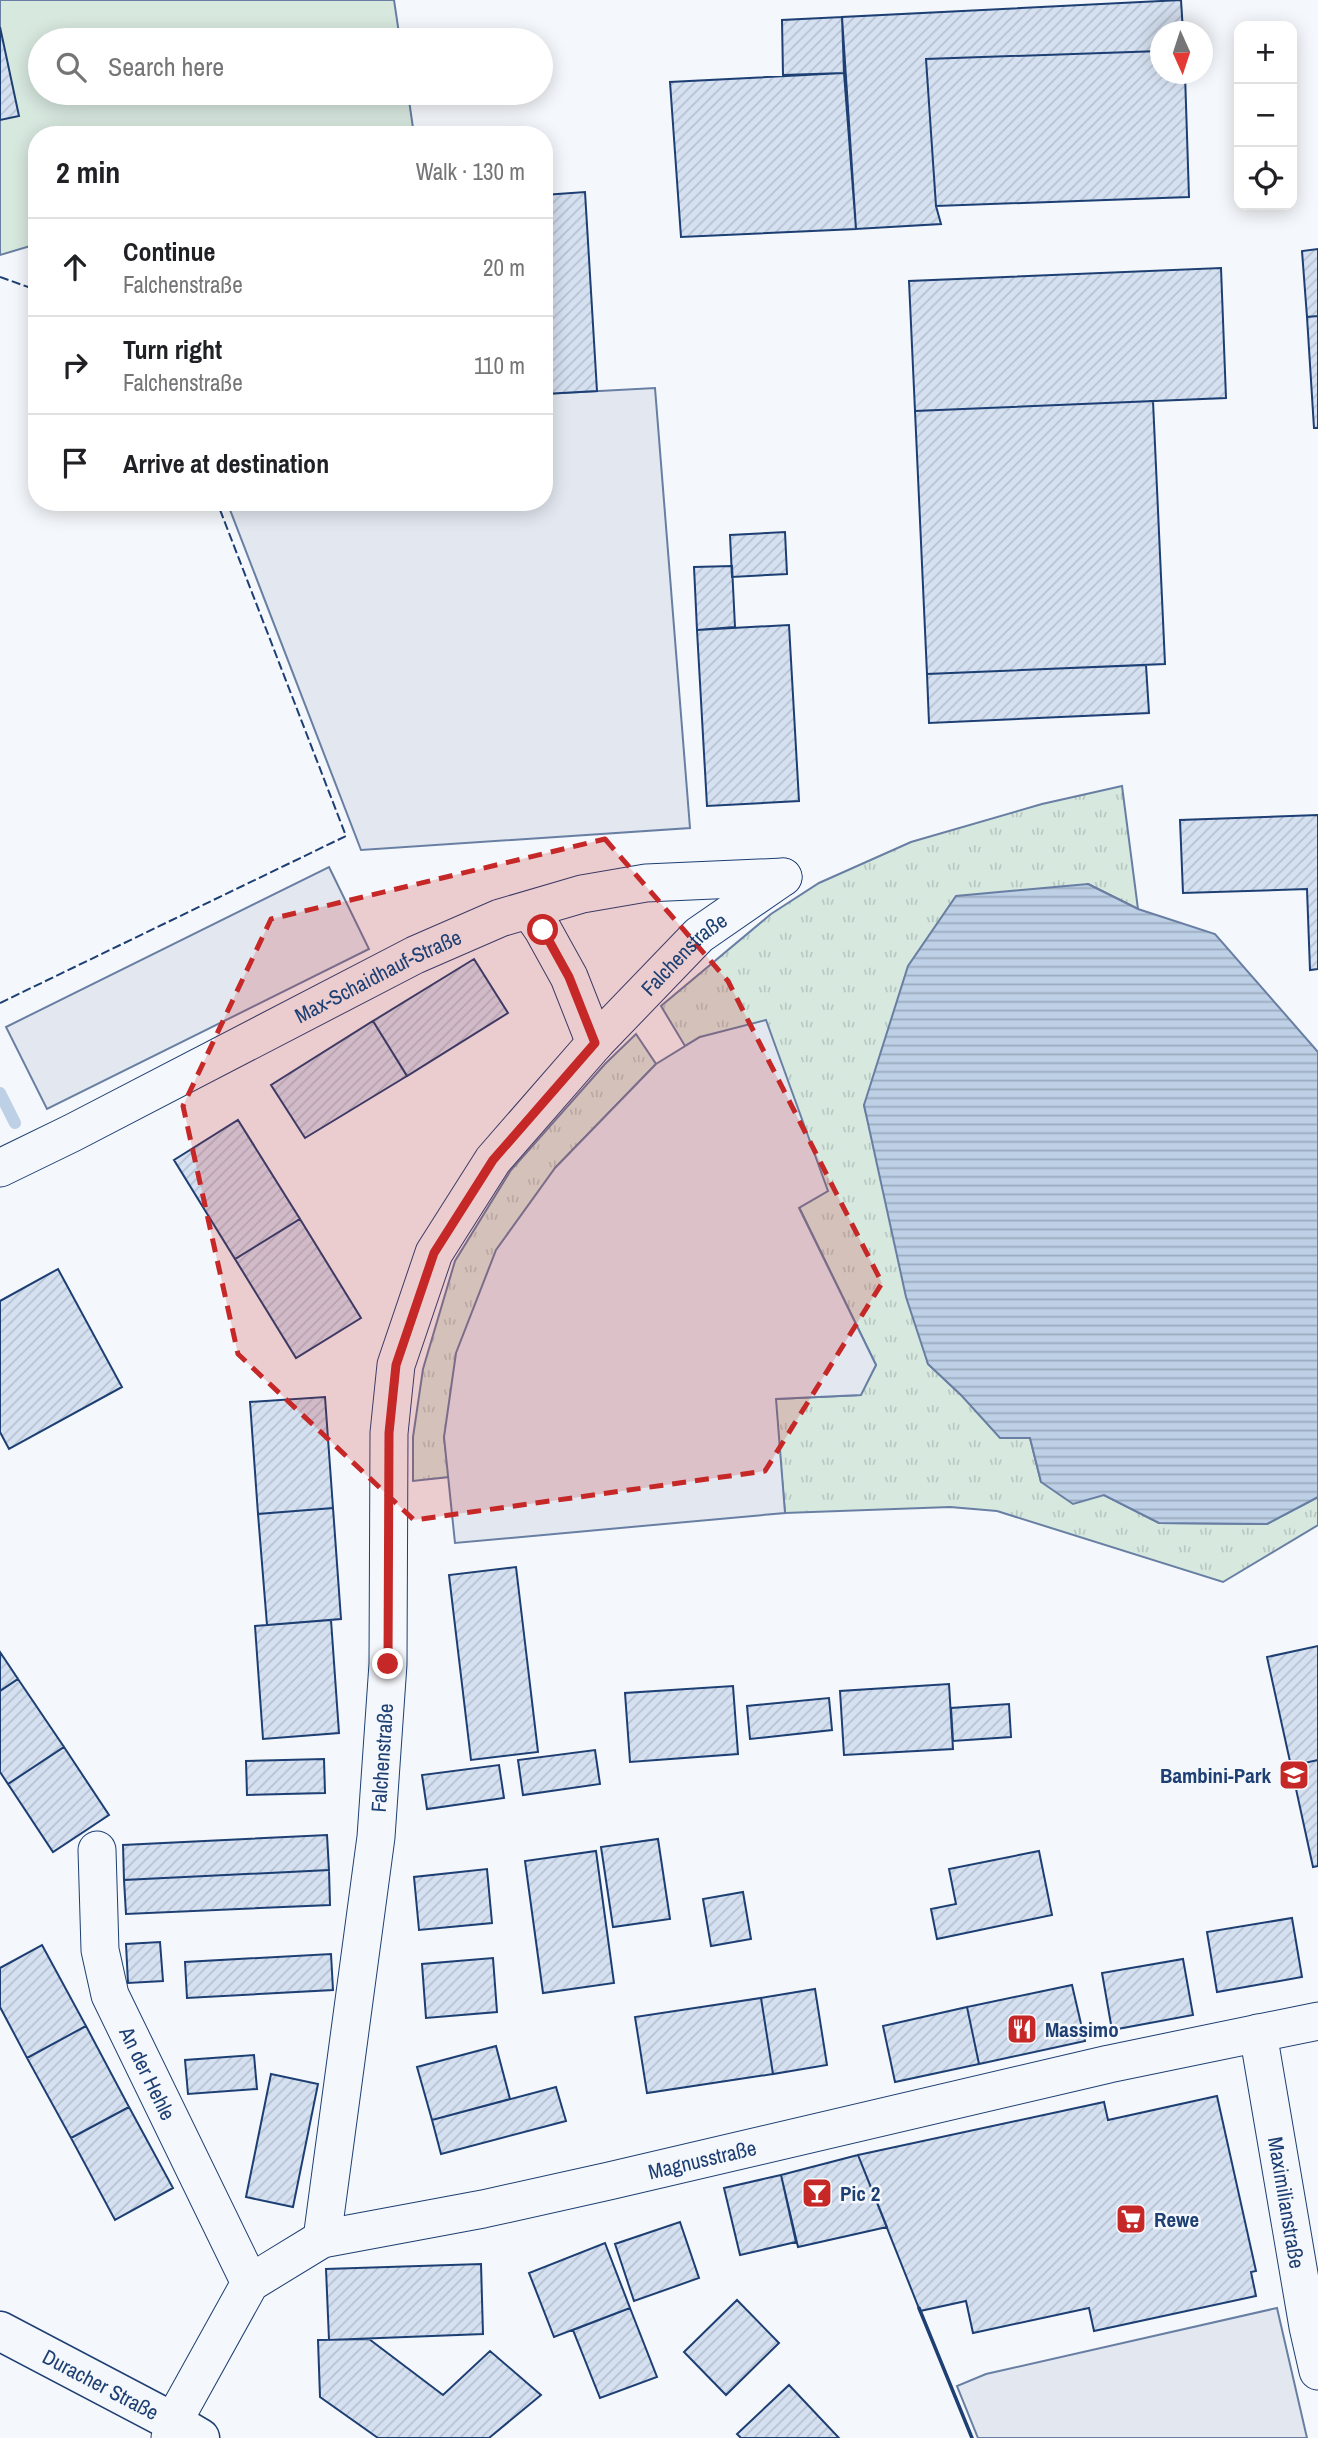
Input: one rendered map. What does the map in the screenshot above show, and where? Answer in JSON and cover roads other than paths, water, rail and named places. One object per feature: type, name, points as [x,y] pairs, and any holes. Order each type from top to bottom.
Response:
[{"type":"main road","name":"Duracher Straße","points":[[0,2331],[181,2432]]},
{"type":"street","name":"Max-Schaidhauf-Straße","points":[[0,1168],[415,955],[500,918],[582,894],[646,883],[783,877]]},
{"type":"street","name":"Falchenstraße","points":[[321,2239],[376,1837],[388,1664],[389,1433],[396,1365],[434,1253],[493,1160],[595,1043],[699,935],[783,877]]},
{"type":"street","points":[[530,911],[569,977],[595,1043]]},
{"type":"street","name":"An der Hehle","points":[[97,1850],[100,1950],[110,1994],[250,2283]]},
{"type":"street","name":"Magnusstraße","points":[[181,2432],[250,2283],[321,2239],[483,2209],[1109,2064],[1318,2021]]},
{"type":"street","name":"Maximilianstraße","points":[[1258,2033],[1308,2327],[1318,2371]]},
{"type":"water","points":[[1088,884],[1138,909],[1215,934],[1318,1052],[1318,1497],[1267,1524],[1159,1523],[1104,1495],[1073,1504],[1041,1482],[1030,1438],[1000,1438],[928,1364],[906,1297],[864,1105],[908,966],[956,896]]},
{"type":"waterway","points":[[0,1093],[15,1123]]},
{"type":"place","name":"Bambini-Park","points":[[1294,1775]]},
{"type":"place","name":"Massimo","points":[[1022,2029]]},
{"type":"place","name":"Pic 2","points":[[817,2193]]},
{"type":"place","name":"Rewe","points":[[1131,2219]]}]
